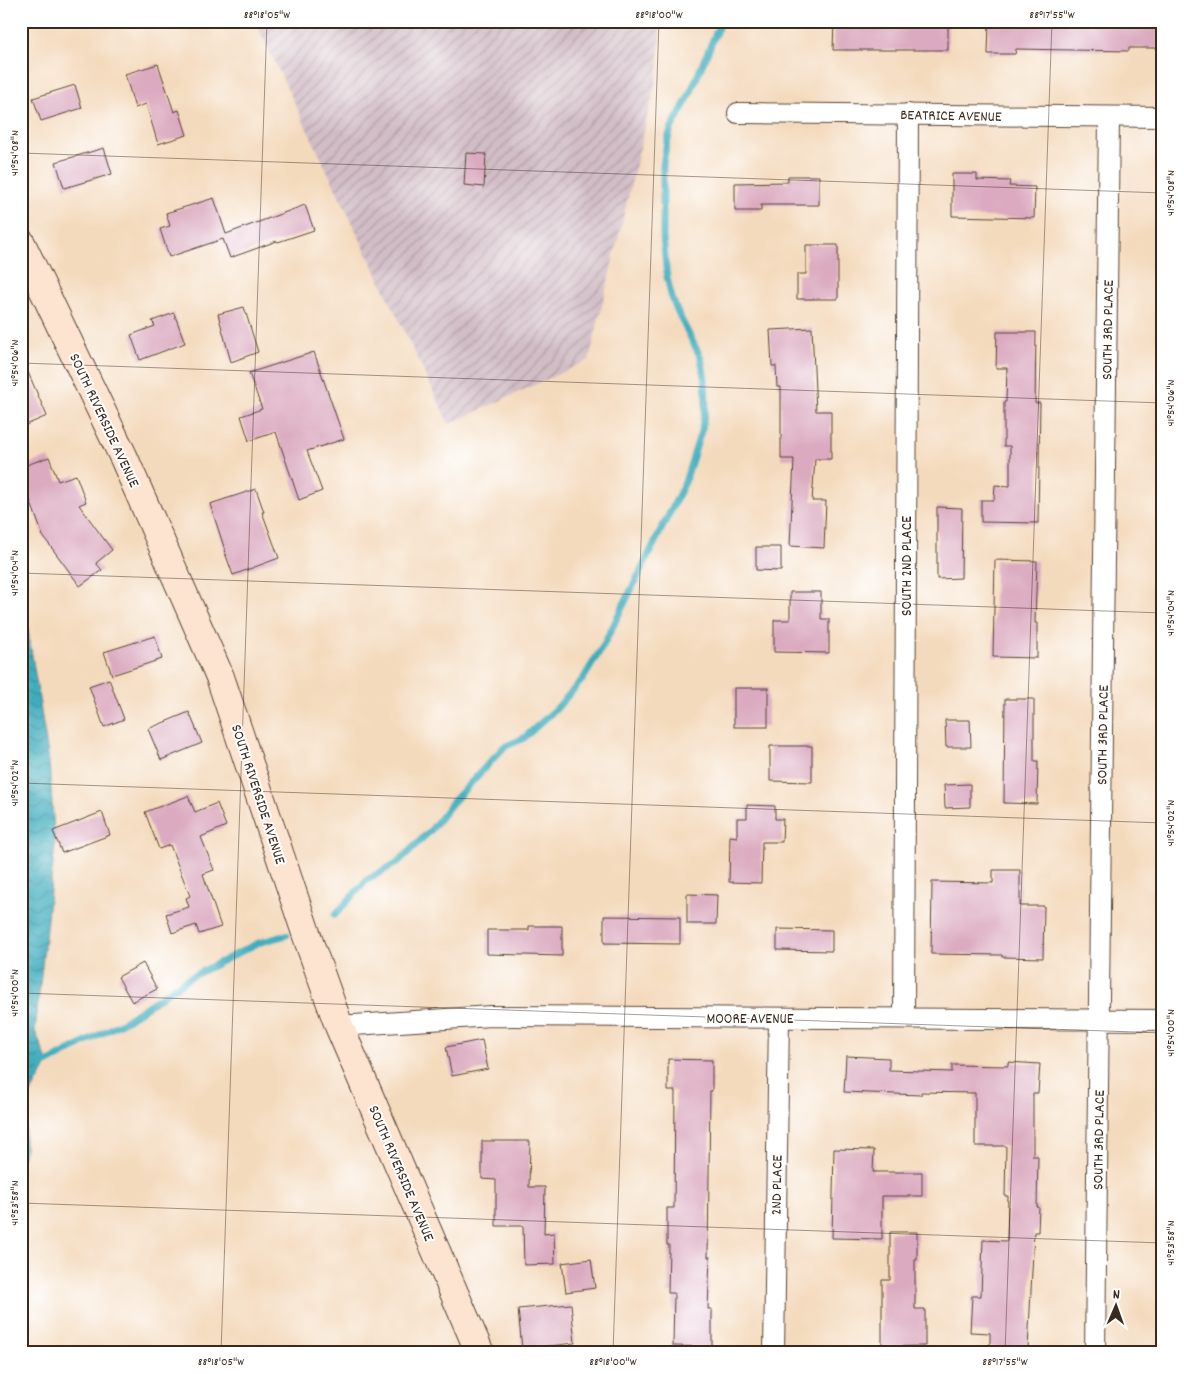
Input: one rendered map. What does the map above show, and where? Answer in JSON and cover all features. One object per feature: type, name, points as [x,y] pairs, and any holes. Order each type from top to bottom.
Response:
[{"type":"main road","name":"SOUTH RIVERSIDE AVENUE","points":[[21,243],[124,458],[220,677],[338,1026],[480,1353]]},
{"type":"street","name":"BEATRICE AVENUE","points":[[738,113],[1163,117]]},
{"type":"street","name":"SOUTH 2ND PLACE","points":[[904,1018],[908,114]]},
{"type":"street","name":"SOUTH 3RD PLACE","points":[[1095,1353],[1109,117]]},
{"type":"street","name":"MOORE AVENUE","points":[[338,1026],[491,1016],[1163,1020]]},
{"type":"street","name":"2ND PLACE","points":[[774,1353],[779,1018]]},
{"type":"shaded area","points":[[255,21],[661,21],[658,72],[589,360],[449,424]]},
{"type":"water","points":[[21,609],[27,624],[49,761],[55,845],[35,1031],[48,1063],[26,1102],[25,1150],[21,1161]]},
{"type":"building","points":[[834,21],[948,21],[948,50],[833,50]]},
{"type":"building","points":[[989,21],[1163,21],[1163,48],[1129,48],[1129,51],[1016,49],[1015,54],[988,54]]},
{"type":"building","points":[[158,64],[174,112],[179,110],[187,135],[158,144],[146,104],[135,108],[125,74]]},
{"type":"building","points":[[75,85],[82,108],[41,121],[33,98]]},
{"type":"building","points":[[104,148],[112,174],[64,188],[56,162]]},
{"type":"building","points":[[466,153],[486,154],[484,187],[464,185]]},
{"type":"building","points":[[952,174],[977,174],[977,180],[1010,181],[1009,186],[1035,187],[1034,218],[952,216]]},
{"type":"building","points":[[788,176],[819,176],[819,205],[761,205],[761,211],[735,211],[735,183],[788,182]]},
{"type":"building","points":[[214,198],[226,234],[305,205],[314,230],[230,258],[223,239],[169,257],[160,229],[170,226],[166,213]]},
{"type":"building","points":[[806,245],[838,245],[838,299],[797,299],[797,274],[806,274]]},
{"type":"building","points":[[244,307],[258,352],[231,362],[218,314]]},
{"type":"building","points":[[174,313],[185,343],[140,360],[131,335],[155,326],[152,321]]},
{"type":"building","points":[[812,328],[816,411],[831,411],[831,459],[815,459],[812,501],[826,501],[824,548],[790,546],[794,459],[781,459],[781,387],[777,387],[776,366],[772,366],[770,330]]},
{"type":"building","points":[[997,332],[1036,332],[1035,403],[1040,403],[1038,523],[981,522],[981,500],[994,500],[995,485],[1010,486],[1010,446],[1004,446],[1004,402],[1006,402],[1007,368],[996,368]]},
{"type":"building","points":[[314,352],[344,439],[307,451],[322,491],[299,500],[276,432],[249,441],[241,416],[262,409],[249,373]]},
{"type":"building","points":[[21,356],[47,416],[21,427]]},
{"type":"building","points":[[49,457],[58,481],[76,475],[86,502],[79,505],[112,550],[96,563],[102,570],[80,586],[43,536],[21,475],[21,467]]},
{"type":"building","points":[[256,489],[264,512],[262,512],[279,558],[233,575],[210,504]]},
{"type":"building","points":[[937,507],[962,508],[961,578],[937,579]]},
{"type":"building","points":[[756,547],[781,547],[781,571],[756,570]]},
{"type":"building","points":[[995,560],[1037,561],[1035,623],[1037,623],[1037,658],[993,657]]},
{"type":"building","points":[[790,592],[821,592],[821,619],[829,619],[829,653],[774,652],[774,620],[790,620]]},
{"type":"building","points":[[155,636],[162,659],[112,675],[104,652]]},
{"type":"building","points":[[109,679],[124,719],[104,727],[89,686]]},
{"type":"building","points":[[734,688],[768,688],[768,727],[734,727]]},
{"type":"building","points":[[1005,699],[1034,699],[1034,761],[1038,761],[1037,804],[1004,803]]},
{"type":"building","points":[[189,712],[202,743],[161,760],[148,729]]},
{"type":"building","points":[[945,720],[970,720],[971,747],[946,747]]},
{"type":"building","points":[[770,746],[812,746],[812,782],[770,781]]},
{"type":"building","points":[[970,784],[970,807],[945,808],[944,785]]},
{"type":"building","points":[[188,796],[195,812],[217,803],[226,826],[201,837],[214,870],[203,874],[221,927],[199,934],[196,925],[172,933],[166,914],[189,907],[186,898],[190,896],[170,845],[159,849],[145,812]]},
{"type":"building","points":[[747,805],[775,806],[775,819],[783,819],[782,842],[762,842],[761,883],[729,882],[730,836],[737,837],[737,818],[747,818]]},
{"type":"building","points":[[102,812],[110,835],[62,853],[53,831]]},
{"type":"building","points":[[993,870],[1020,870],[1020,906],[1044,906],[1043,958],[1002,957],[1002,955],[931,954],[932,882],[993,883]]},
{"type":"building","points":[[687,894],[717,895],[716,924],[687,924]]},
{"type":"building","points":[[604,916],[680,917],[680,944],[604,943]]},
{"type":"building","points":[[529,926],[562,926],[562,956],[487,954],[487,930],[529,930]]},
{"type":"building","points":[[777,929],[832,930],[832,951],[777,950]]},
{"type":"building","points":[[143,963],[157,989],[132,1002],[118,977]]},
{"type":"building","points":[[482,1040],[488,1069],[452,1076],[446,1047]]},
{"type":"building","points":[[846,1056],[889,1058],[889,1070],[952,1072],[952,1065],[1008,1066],[1008,1062],[1040,1064],[1038,1093],[1033,1093],[1033,1156],[1038,1156],[1037,1207],[1039,1207],[1038,1232],[1034,1232],[1028,1349],[990,1347],[990,1333],[970,1332],[972,1296],[981,1296],[983,1240],[1007,1241],[1008,1196],[1005,1196],[1006,1146],[975,1146],[975,1093],[921,1092],[921,1095],[844,1092]]},
{"type":"building","points":[[668,1059],[712,1060],[712,1091],[710,1091],[708,1257],[710,1257],[708,1309],[712,1309],[712,1347],[673,1346],[674,1293],[668,1293],[669,1245],[667,1245],[667,1208],[674,1208],[675,1091],[668,1091]]},
{"type":"building","points":[[482,1141],[530,1141],[529,1187],[545,1187],[544,1234],[554,1233],[555,1264],[524,1265],[523,1226],[496,1226],[496,1180],[482,1179]]},
{"type":"building","points":[[834,1149],[874,1150],[873,1172],[922,1172],[922,1196],[882,1196],[882,1239],[832,1238]]},
{"type":"building","points":[[890,1232],[917,1232],[915,1309],[925,1309],[925,1346],[882,1347],[882,1280],[890,1280]]},
{"type":"building","points":[[591,1259],[595,1288],[566,1292],[562,1263]]},
{"type":"building","points":[[571,1304],[575,1343],[522,1349],[518,1309]]},
{"type":"waterway","points":[[335,915],[367,880],[398,862],[431,830],[452,803],[504,747],[524,738],[556,709],[583,679],[603,646],[685,482],[702,428],[706,402],[705,379],[701,358],[677,311],[667,277],[663,238],[663,165],[671,129],[688,98],[721,21]]},
{"type":"waterway","points":[[41,1066],[127,1020],[187,979],[258,943],[287,935]]}]
